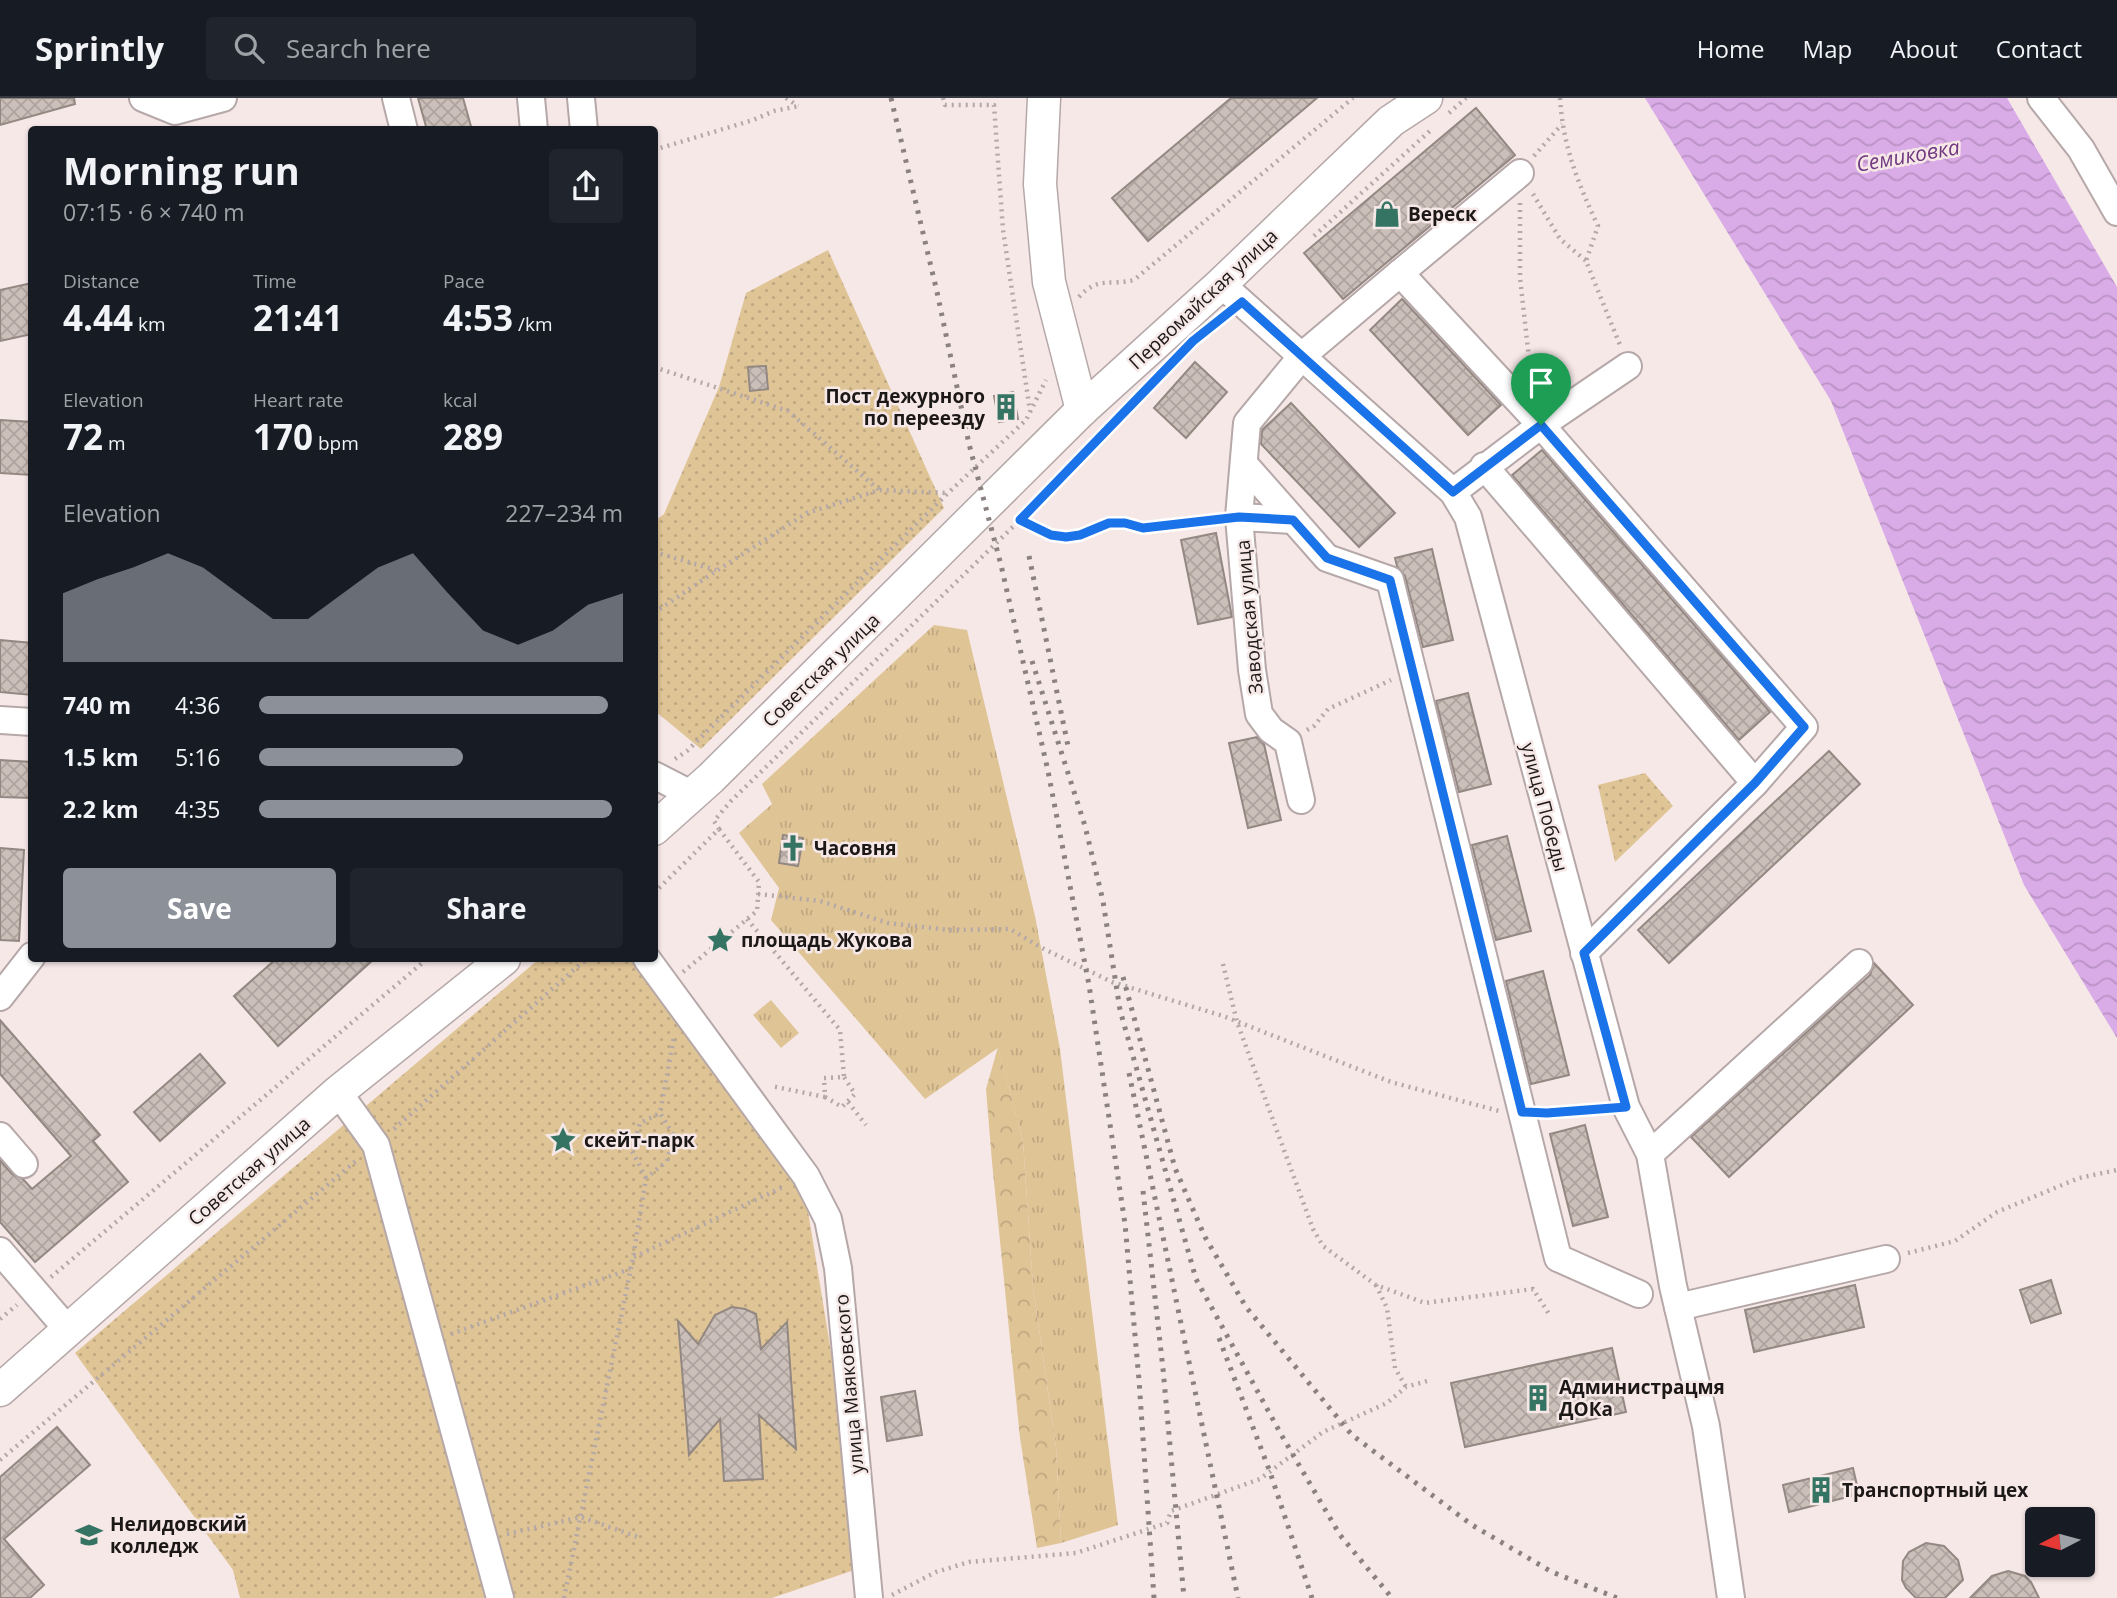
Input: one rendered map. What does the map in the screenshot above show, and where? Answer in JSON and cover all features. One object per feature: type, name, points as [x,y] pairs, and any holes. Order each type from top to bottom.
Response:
[{"type":"main road","points":[[1044,98],[1040,184],[1049,282],[1082,410]]},
{"type":"main road","name":"Первомайская улица","points":[[986,508],[1082,410],[1221,284],[1391,121],[1436,113]]},
{"type":"main road","name":"Советская улица","points":[[658,826],[693,795],[986,508]]},
{"type":"main road","name":"Советская улица","points":[[0,1390],[338,1092],[500,962]]},
{"type":"street","points":[[144,98],[178,120],[223,98]]},
{"type":"street","points":[[396,98],[403,126]]},
{"type":"street","points":[[531,98],[534,126]]},
{"type":"street","points":[[581,98],[584,126]]},
{"type":"street","points":[[2041,98],[2081,149],[2117,212]]},
{"type":"street","name":"Заводская улица","points":[[1289,742],[1271,730],[1258,714],[1251,670],[1239,517],[1247,423],[1303,355],[1520,173]]},
{"type":"street","points":[[1400,273],[1541,425],[1804,727],[1755,783],[1584,953]]},
{"type":"street","name":"улица Победы","points":[[1221,284],[1453,492],[1468,517],[1626,1107],[1650,1154],[1678,1307],[1706,1426],[1731,1598]]},
{"type":"street","points":[[1453,492],[1484,466],[1628,366]]},
{"type":"street","points":[[1244,464],[1327,558],[1390,580],[1558,1258],[1639,1294]]},
{"type":"street","points":[[1484,466],[1755,783]]},
{"type":"street","points":[[1239,517],[1293,520]]},
{"type":"street","points":[[0,720],[28,722]]},
{"type":"street","points":[[1289,742],[1301,800]]},
{"type":"street","points":[[662,769],[693,795]]},
{"type":"street","points":[[0,997],[28,961]]},
{"type":"street","name":"улица Маяковского","points":[[649,962],[806,1176],[828,1219],[838,1268],[869,1598]]},
{"type":"street","points":[[1650,1154],[1859,963]]},
{"type":"street","points":[[338,1092],[376,1144],[499,1598]]},
{"type":"street","points":[[0,1136],[24,1164]]},
{"type":"street","points":[[0,1251],[68,1330]]},
{"type":"street","points":[[1678,1307],[1886,1259]]},
{"type":"path","points":[[658,149],[774,111],[799,106],[786,98]]},
{"type":"path","points":[[943,98],[944,105],[994,105],[1003,230],[1030,412]]},
{"type":"path","points":[[662,769],[687,751],[948,492],[1026,420],[1064,341],[1080,295],[1092,285],[1134,281],[1353,98]]},
{"type":"path","points":[[1313,237],[1436,113],[1466,98]]},
{"type":"path","points":[[1560,98],[1562,124],[1577,180],[1598,226],[1586,261]]},
{"type":"path","points":[[1541,425],[1531,375],[1520,278],[1520,173],[1562,124]]},
{"type":"path","points":[[1520,173],[1560,239],[1586,261],[1628,366]]},
{"type":"path","points":[[658,367],[788,411],[880,490]]},
{"type":"path","points":[[646,1178],[667,1161],[674,1136],[660,1113],[673,996],[757,911],[759,882],[714,821],[731,801],[1020,520],[1135,400]]},
{"type":"path","points":[[658,610],[807,513],[880,490],[948,492]]},
{"type":"path","points":[[1020,520],[1051,535],[1066,537],[1080,535],[1109,523],[1125,523],[1143,528],[1239,517]]},
{"type":"path","points":[[658,553],[717,570]]},
{"type":"path","points":[[1289,742],[1314,726],[1328,709],[1412,670]]},
{"type":"path","points":[[658,889],[719,829]]},
{"type":"path","points":[[758,894],[820,901],[888,923],[949,930],[1010,929],[1042,948],[1112,982],[1237,1022],[1391,1082],[1495,1111],[1547,1113],[1626,1107]]},
{"type":"path","points":[[747,919],[839,1030],[844,1077],[855,1094],[842,1107],[825,1097],[771,1086],[763,1077]]},
{"type":"path","points":[[0,1320],[423,962]]},
{"type":"path","points":[[0,1460],[376,1144],[583,962]]},
{"type":"path","points":[[1223,964],[1237,1022],[1313,1229],[1323,1246],[1376,1285],[1425,1303],[1533,1289],[1549,1314]]},
{"type":"path","points":[[825,1097],[824,1078],[844,1077]]},
{"type":"path","points":[[848,1101],[866,1125]]},
{"type":"path","points":[[564,1598],[634,1258],[646,1178],[632,1151],[640,1123],[660,1113]]},
{"type":"path","points":[[1886,1259],[1955,1241],[1997,1212],[2079,1178],[2117,1170]]},
{"type":"path","points":[[634,1258],[806,1176]]},
{"type":"path","points":[[430,1341],[631,1269]]},
{"type":"path","points":[[1376,1285],[1387,1308],[1395,1368],[1406,1387]]},
{"type":"path","points":[[886,1598],[936,1572],[969,1562],[1076,1553],[1167,1523],[1171,1511],[1260,1479],[1323,1432],[1387,1403],[1406,1387],[1431,1380]]},
{"type":"path","points":[[483,1539],[581,1517],[638,1537]]},
{"type":"green space","points":[[828,250],[944,508],[701,749],[658,713],[658,519],[664,514],[719,387],[746,293]]},
{"type":"green space","points":[[934,625],[967,630],[1035,916],[1060,1049],[1118,1525],[1061,1543],[1056,1447],[1033,1287],[1023,1141],[998,1048],[925,1099],[771,920],[779,888],[739,833],[772,804],[762,784]]},
{"type":"green space","points":[[1645,773],[1673,806],[1615,862],[1598,785]]},
{"type":"green space","points":[[535,962],[651,962],[806,1199],[866,1566],[772,1598],[240,1598],[233,1570],[75,1353]]},
{"type":"green space","points":[[771,1000],[799,1033],[781,1048],[753,1015]]},
{"type":"green space","points":[[998,1047],[1023,1141],[1033,1287],[1056,1447],[1061,1543],[1037,1548],[1020,1438],[986,1089]]},
{"type":"water","name":"Семиковка","points":[[1645,98],[2007,98],[2117,287],[2117,1038],[2024,885],[1831,401]]},
{"type":"building","points":[[0,98],[74,98],[75,104],[0,125]]},
{"type":"building","points":[[418,98],[463,98],[471,126],[426,126]]},
{"type":"building","points":[[1231,98],[1317,98],[1148,241],[1112,198]]},
{"type":"building","points":[[1476,108],[1515,155],[1343,299],[1304,253]]},
{"type":"building","points":[[28,284],[28,335],[0,341],[0,290]]},
{"type":"building","points":[[1402,299],[1501,405],[1468,435],[1370,330]]},
{"type":"building","points":[[1195,362],[1227,392],[1186,438],[1154,408]]},
{"type":"building","points":[[766,366],[768,389],[750,391],[748,367]]},
{"type":"building","name":"Пост дежурного по переезду","points":[[1013,392],[1018,419],[999,422],[994,396]]},
{"type":"building","points":[[1291,403],[1395,513],[1359,547],[1261,444],[1262,430]]},
{"type":"building","points":[[0,420],[28,422],[28,475],[0,473]]},
{"type":"building","points":[[1542,450],[1770,712],[1739,740],[1512,475]]},
{"type":"building","points":[[1216,533],[1232,617],[1198,624],[1181,540]]},
{"type":"building","points":[[1432,549],[1453,640],[1423,647],[1405,576],[1397,566],[1395,558]]},
{"type":"building","points":[[0,640],[28,643],[28,695],[0,692]]},
{"type":"building","points":[[1468,693],[1491,784],[1459,792],[1436,701]]},
{"type":"building","points":[[1257,737],[1264,744],[1281,820],[1248,828],[1229,743]]},
{"type":"building","points":[[1829,751],[1860,784],[1669,963],[1638,930]]},
{"type":"building","points":[[0,760],[28,762],[28,798],[0,797]]},
{"type":"building","points":[[783,835],[803,838],[798,866],[779,863]]},
{"type":"building","points":[[1507,836],[1531,931],[1496,940],[1472,845]]},
{"type":"building","points":[[0,848],[24,850],[19,941],[0,940]]},
{"type":"building","points":[[273,962],[371,962],[278,1046],[234,996]]},
{"type":"building","points":[[1874,963],[1913,1005],[1729,1177],[1691,1137],[1870,975]]},
{"type":"building","points":[[1543,971],[1569,1075],[1531,1084],[1506,981]]},
{"type":"building","points":[[0,1020],[100,1135],[93,1141],[128,1182],[35,1262],[0,1222],[0,1160],[12,1174],[23,1179],[32,1189],[71,1156],[0,1074]]},
{"type":"building","points":[[200,1054],[225,1083],[160,1141],[134,1112]]},
{"type":"building","points":[[1585,1125],[1608,1217],[1573,1226],[1550,1134]]},
{"type":"building","points":[[2051,1280],[2061,1313],[2031,1323],[2020,1290]]},
{"type":"building","points":[[1855,1285],[1864,1327],[1754,1352],[1745,1310]]},
{"type":"building","points":[[732,1307],[756,1314],[761,1349],[787,1322],[796,1449],[759,1415],[763,1479],[724,1481],[720,1419],[689,1455],[678,1321],[698,1344],[715,1315]]},
{"type":"building","name":"Администрацмя ДОКа","points":[[1612,1348],[1626,1412],[1465,1447],[1451,1383]]},
{"type":"building","points":[[915,1391],[922,1435],[887,1441],[881,1397]]},
{"type":"building","points":[[57,1427],[90,1465],[4,1539],[44,1585],[30,1598],[0,1598],[0,1477]]},
{"type":"building","name":"Транспортный цех","points":[[1853,1468],[1859,1494],[1789,1512],[1783,1485]]},
{"type":"building","points":[[1926,1543],[1944,1546],[1958,1560],[1963,1580],[1945,1598],[1916,1598],[1902,1580],[1903,1561],[1909,1552]]},
{"type":"building","points":[[2008,1571],[2025,1576],[2039,1598],[1970,1598],[1992,1576]]},
{"type":"railway","points":[[891,98],[937,292],[969,444],[1001,565],[1048,771],[1089,985],[1125,1224],[1154,1598]]},
{"type":"railway","points":[[1029,556],[1069,751]]},
{"type":"railway","points":[[1032,661],[1085,826],[1103,901],[1120,1010],[1196,1279],[1340,1535],[1392,1598]]},
{"type":"railway","points":[[1123,977],[1175,1168],[1205,1237],[1246,1307],[1352,1435],[1472,1525],[1552,1572],[1617,1598]]},
{"type":"railway","points":[[1129,1073],[1238,1598]]},
{"type":"railway","points":[[1143,1191],[1184,1598]]},
{"type":"railway","points":[[1219,1338],[1270,1472],[1312,1598]]},
{"type":"place","name":"Вереск","points":[[1387,214]]},
{"type":"place","name":"Пост дежурного по переезду","points":[[1006,407]]},
{"type":"place","name":"Часовня","points":[[793,848]]},
{"type":"place","name":"площадь Жукова","points":[[720,940]]},
{"type":"place","name":"скейт-парк","points":[[563,1140]]},
{"type":"place","name":"Администрацмя ДОКа","points":[[1538,1398]]},
{"type":"place","name":"Транспортный цех","points":[[1821,1490]]},
{"type":"place","name":"Нелидовский колледж","points":[[89,1535]]},
{"type":"route","points":[[1242,302],[1453,492],[1541,425],[1804,727],[1755,783],[1584,953],[1626,1107],[1547,1113],[1522,1112],[1390,580],[1327,558],[1293,520],[1239,517],[1143,528],[1125,523],[1109,523],[1080,535],[1066,537],[1051,535],[1020,520],[1193,341],[1242,302]]}]
